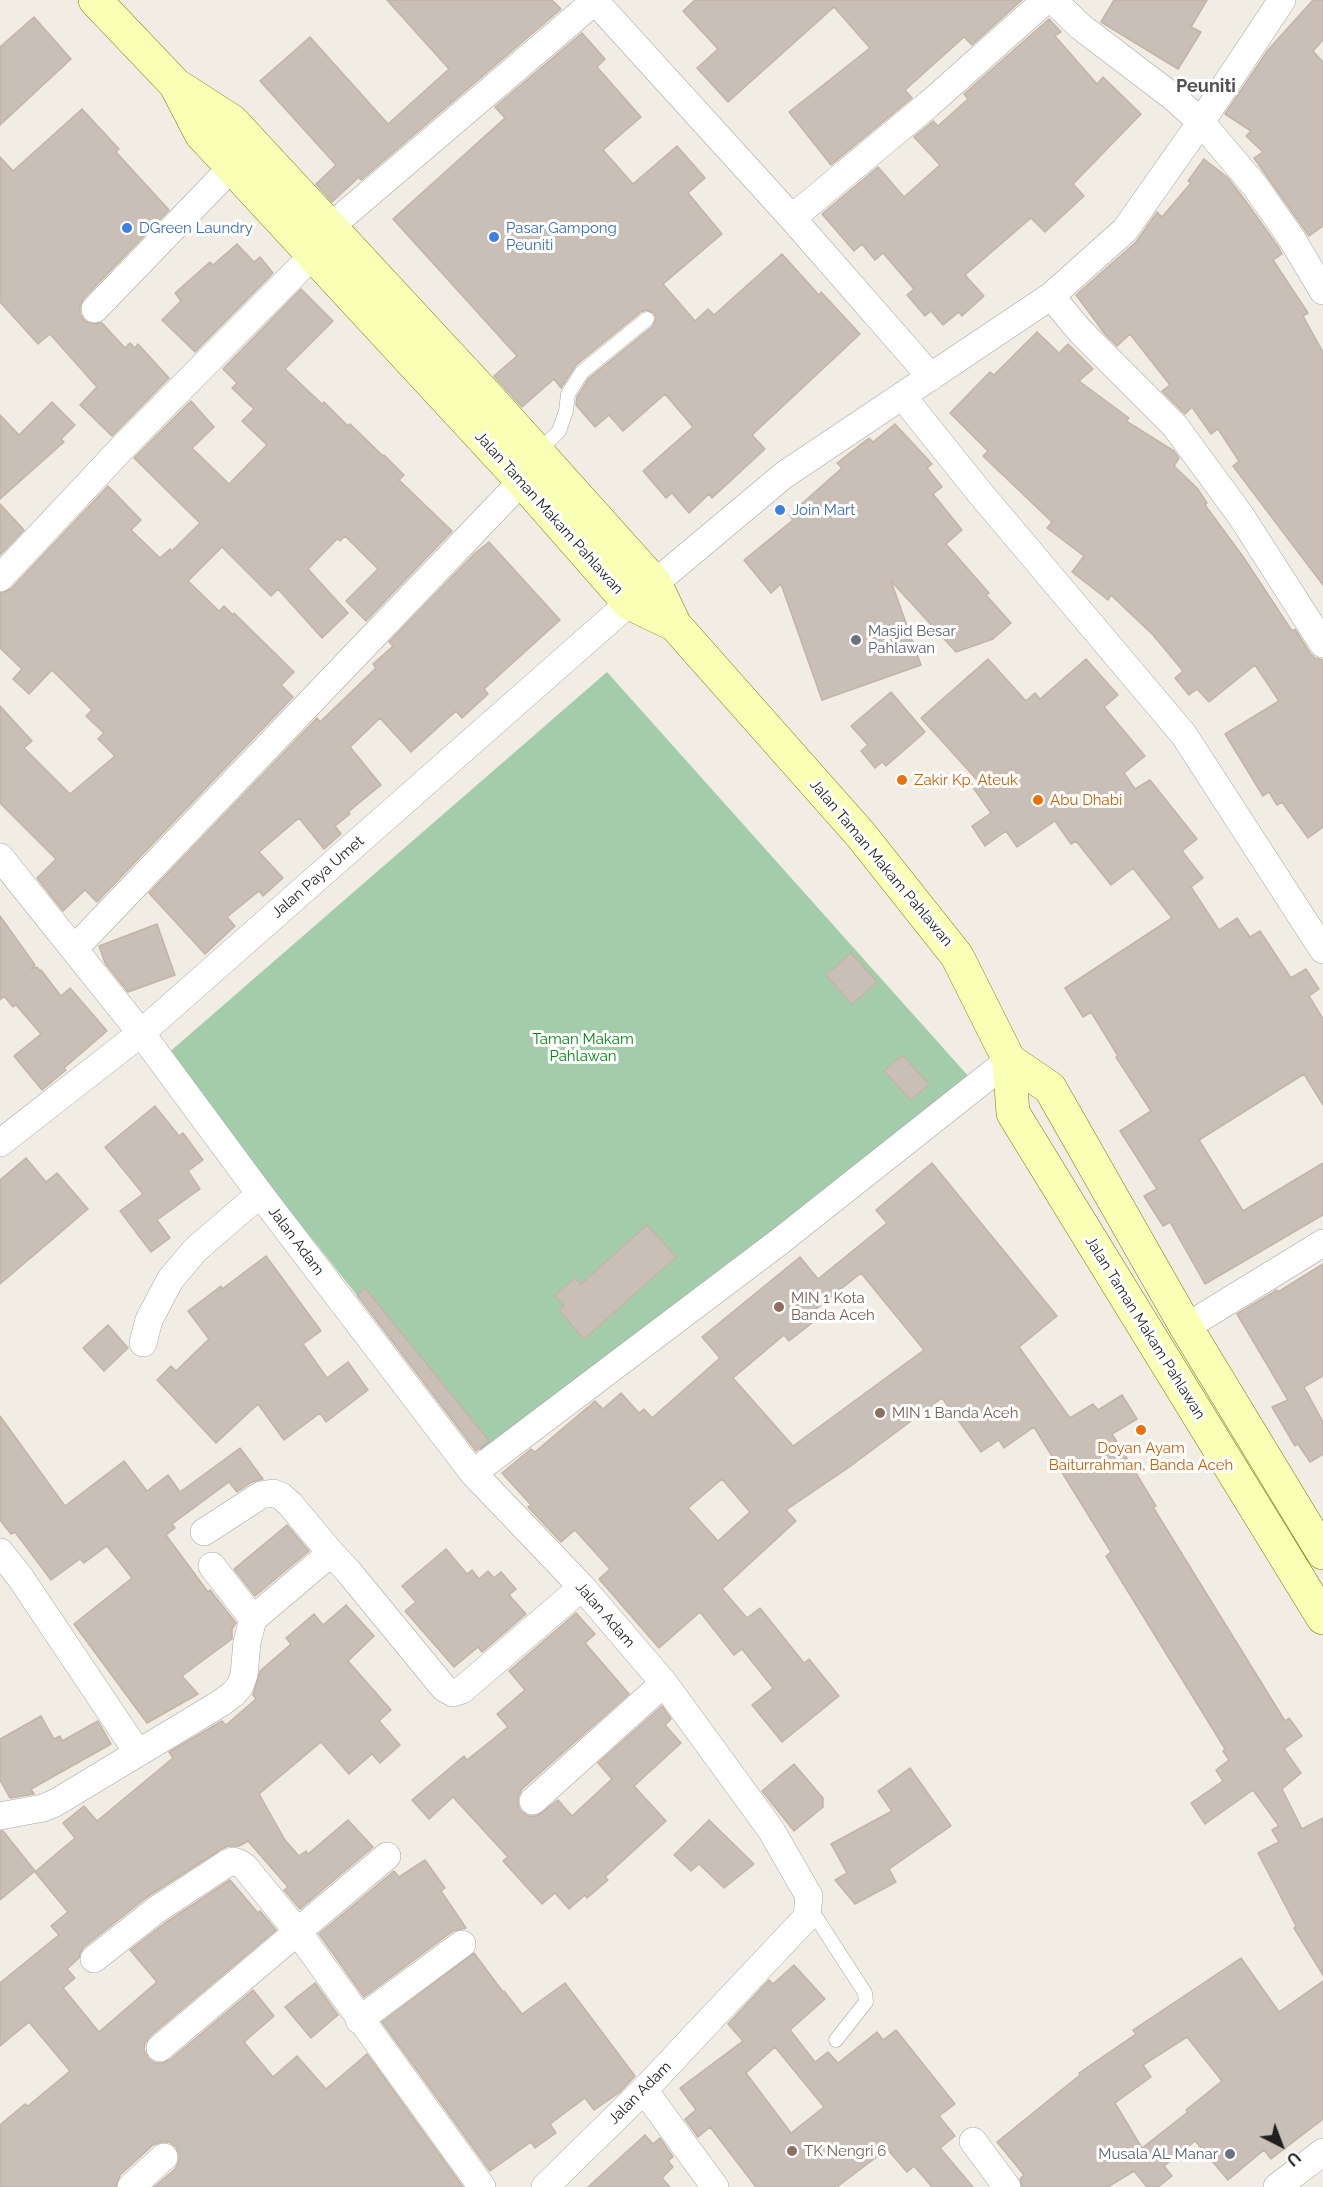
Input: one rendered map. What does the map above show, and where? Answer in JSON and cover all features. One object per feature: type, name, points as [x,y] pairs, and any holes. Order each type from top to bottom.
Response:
[{"type":"street","name":"Jalan Taman Makam Pahlawan","points":[[95,0],[175,84],[201,134],[522,481],[629,603],[675,625],[861,835],[957,956],[1009,1060],[1012,1113],[1323,1618]]},
{"type":"street","points":[[0,578],[124,446],[313,255],[330,227],[594,0],[792,218],[931,377]]},
{"type":"street","points":[[792,218],[929,104],[1046,0]]},
{"type":"street","points":[[1053,0],[1082,27],[1173,97],[1201,122],[1255,186],[1292,239],[1323,291]]},
{"type":"street","name":"Jalan Paya Umet","points":[[0,1143],[141,1033],[629,603],[784,475],[1051,296],[1125,230],[1201,122],[1282,0]]},
{"type":"street","points":[[175,84],[232,121],[488,397],[655,583],[675,625]]},
{"type":"street","points":[[95,309],[232,167]]},
{"type":"street","points":[[1051,296],[1080,331],[1175,426],[1240,516],[1323,644]]},
{"type":"street","points":[[463,418],[488,397]]},
{"type":"street","points":[[903,397],[995,511],[1184,735],[1323,950]]},
{"type":"street","points":[[74,949],[522,481]]},
{"type":"street","name":"Jalan Adam","points":[[0,857],[141,1033],[260,1194],[473,1473],[582,1587],[664,1683],[771,1830],[809,1896],[807,1917],[644,2090],[545,2187]]},
{"type":"street","name":"Jalan Taman Makam Pahlawan","points":[[1009,1060],[1050,1089],[1186,1327]]},
{"type":"street","points":[[473,1473],[779,1242],[1009,1060]]},
{"type":"street","points":[[143,1343],[149,1320],[170,1280],[195,1250],[260,1194]]},
{"type":"street","points":[[1323,1243],[1186,1327],[1323,1553]]},
{"type":"street","points":[[204,1532],[261,1495],[273,1493],[281,1496],[348,1571],[444,1688],[453,1693],[462,1690],[582,1587]]},
{"type":"street","points":[[0,1552],[20,1577],[138,1753]]},
{"type":"street","points":[[0,1815],[56,1803],[221,1703],[240,1686],[244,1675],[246,1642],[253,1618],[331,1553]]},
{"type":"street","points":[[212,1566],[253,1618]]},
{"type":"street","points":[[533,1800],[664,1683]]},
{"type":"street","points":[[160,2048],[387,1856]]},
{"type":"street","points":[[94,1959],[156,1910],[226,1864],[233,1861],[245,1867],[297,1931],[359,2020],[482,2187]]},
{"type":"street","points":[[359,2020],[462,1944]]},
{"type":"street","points":[[644,2090],[715,2187]]},
{"type":"street","points":[[973,2141],[1007,2187]]},
{"type":"street","points":[[1277,2187],[1323,2152]]},
{"type":"street","points":[[131,2187],[164,2157]]},
{"type":"lane","points":[[538,452],[560,431],[568,394],[582,372],[647,318]]},
{"type":"lane","points":[[809,1906],[865,1993],[866,2002],[836,2040]]},
{"type":"green space","name":"Taman Makam Pahlawan","points":[[607,672],[970,1078],[492,1465],[166,1055]]},
{"type":"building","points":[[387,0],[552,0],[561,9],[361,180],[359,177],[332,202],[316,184],[336,165],[260,81],[310,37],[388,124],[449,69]]},
{"type":"building","points":[[695,0],[1022,0],[972,45],[964,37],[905,90],[912,98],[831,165],[789,112],[870,48],[834,7],[728,102],[697,68],[718,49],[683,11]]},
{"type":"building","points":[[1114,0],[1207,0],[1191,27],[1201,32],[1178,69],[1101,22]]},
{"type":"building","points":[[1313,0],[1323,0],[1323,40],[1313,51],[1323,62],[1323,226],[1309,236],[1254,158],[1263,152],[1246,136],[1251,131],[1225,114],[1268,50]]},
{"type":"building","points":[[34,17],[71,59],[0,125],[0,47]]},
{"type":"building","points":[[1049,19],[1061,32],[1055,36],[1097,84],[1103,77],[1141,114],[1073,184],[1084,196],[1045,232],[1031,218],[965,275],[984,296],[962,316],[959,312],[943,325],[931,311],[925,316],[907,295],[914,289],[883,253],[875,260],[862,244],[854,251],[822,214],[878,167],[904,197],[940,165],[914,137],[933,121],[938,126],[968,99],[964,94]]},
{"type":"building","points":[[582,33],[605,59],[597,67],[641,117],[603,150],[633,184],[677,146],[705,178],[688,193],[722,234],[663,284],[695,321],[708,309],[714,315],[782,254],[819,295],[821,292],[860,334],[752,435],[765,449],[712,498],[709,494],[689,513],[672,493],[666,498],[643,471],[693,427],[665,394],[623,431],[609,415],[595,427],[576,405],[577,397],[589,378],[653,326],[656,318],[654,313],[646,310],[641,312],[576,365],[561,388],[554,379],[522,407],[494,376],[517,356],[393,219],[505,118],[495,107]]},
{"type":"building","points":[[82,109],[119,149],[116,152],[169,210],[84,298],[80,306],[80,314],[85,321],[92,324],[102,323],[125,348],[130,343],[135,348],[138,344],[169,378],[112,436],[80,405],[97,387],[50,334],[38,344],[0,302],[0,157],[13,171]]},
{"type":"building","points":[[1204,159],[1227,177],[1279,248],[1282,254],[1273,260],[1308,313],[1303,316],[1323,352],[1323,585],[1233,466],[1239,461],[1218,429],[1211,434],[1192,407],[1185,414],[1162,391],[1170,385],[1130,334],[1117,346],[1105,334],[1076,295],[1136,242],[1157,212],[1162,217],[1191,183],[1188,181]]},
{"type":"building","points":[[237,244],[254,262],[260,257],[273,273],[195,352],[162,320],[181,301],[175,293],[210,262],[213,265]]},
{"type":"building","points":[[301,289],[333,321],[285,369],[322,404],[324,402],[348,426],[350,424],[384,455],[404,475],[399,480],[452,531],[366,621],[346,601],[378,569],[345,536],[340,541],[337,539],[308,569],[348,613],[322,638],[278,589],[271,596],[222,547],[188,581],[219,611],[224,606],[233,615],[234,613],[294,672],[281,685],[293,697],[97,902],[85,890],[63,911],[37,878],[56,859],[0,803],[0,706],[32,741],[24,748],[70,794],[115,756],[98,739],[104,733],[86,716],[92,710],[52,670],[29,694],[13,679],[22,669],[0,648],[0,593],[11,589],[108,486],[141,520],[131,530],[160,558],[170,549],[172,551],[200,523],[134,458],[191,401],[214,427],[192,448],[229,484],[267,445],[242,421],[254,409],[232,388],[237,383],[223,369]]},
{"type":"building","points":[[1037,332],[1059,353],[1068,344],[1093,369],[1079,381],[1129,418],[1126,421],[1174,451],[1179,458],[1174,466],[1197,488],[1207,503],[1205,505],[1244,558],[1292,631],[1295,629],[1315,658],[1323,660],[1323,827],[1308,838],[1282,802],[1277,805],[1269,792],[1263,796],[1225,734],[1279,701],[1255,665],[1209,702],[1197,689],[1189,695],[1175,678],[1183,671],[1153,635],[1111,595],[1108,600],[1072,572],[1084,556],[1047,528],[1052,522],[983,456],[988,451],[950,413],[990,372],[994,375]]},
{"type":"building","points":[[52,402],[75,425],[61,439],[64,442],[0,499],[0,415],[19,435]]},
{"type":"building","points":[[895,424],[932,464],[927,468],[942,487],[933,494],[962,530],[946,544],[989,593],[986,595],[1011,623],[993,639],[956,652],[891,581],[921,665],[822,700],[781,584],[771,593],[744,560],[793,520],[789,515],[842,468],[837,463],[869,438],[873,442]]},
{"type":"building","points":[[0,504],[24,530],[0,555]]},
{"type":"building","points":[[489,542],[560,620],[484,689],[488,694],[462,718],[456,711],[411,752],[380,718],[350,747],[381,785],[348,812],[350,814],[335,826],[341,834],[324,849],[299,818],[259,852],[283,878],[263,896],[259,891],[227,917],[235,926],[205,954],[149,893],[317,718],[320,722],[376,668],[373,664],[393,646],[389,642],[475,553]]},
{"type":"building","points":[[988,659],[1026,701],[1035,693],[1040,699],[1086,659],[1118,695],[1104,707],[1145,756],[1124,773],[1135,789],[1150,780],[1197,839],[1182,851],[1203,878],[1191,887],[1219,930],[1237,918],[1250,937],[1260,931],[1291,978],[1306,969],[1319,989],[1309,996],[1323,1019],[1323,1105],[1304,1074],[1199,1140],[1243,1211],[1323,1163],[1323,1215],[1205,1284],[1170,1222],[1163,1226],[1144,1196],[1157,1189],[1120,1131],[1151,1111],[1116,1057],[1118,1056],[1091,1012],[1083,1017],[1065,988],[1172,918],[1133,868],[1111,885],[1076,841],[1071,844],[1055,821],[1017,847],[1006,831],[985,846],[972,826],[991,813],[972,786],[978,781],[921,718]]},
{"type":"building","points":[[891,692],[925,732],[886,766],[882,762],[875,768],[861,751],[868,745],[851,726]]},
{"type":"building","points":[[0,916],[35,965],[31,969],[37,967],[41,970],[61,996],[70,988],[107,1031],[42,1090],[14,1056],[41,1034],[16,1005],[13,1007],[4,996],[0,1000]]},
{"type":"building","points":[[157,924],[175,975],[128,992],[105,963],[99,946]]},
{"type":"building","points":[[851,953],[877,982],[852,1004],[826,975]]},
{"type":"building","points":[[902,1055],[929,1084],[911,1100],[884,1071]]},
{"type":"building","points":[[155,1106],[179,1136],[183,1133],[203,1160],[188,1171],[200,1189],[157,1220],[170,1238],[151,1252],[120,1211],[143,1194],[105,1147]]},
{"type":"building","points":[[26,1158],[46,1182],[57,1173],[88,1209],[0,1284],[0,1180]]},
{"type":"building","points":[[932,1163],[1057,1316],[1019,1347],[1070,1418],[1093,1404],[1098,1410],[1122,1395],[1137,1419],[1112,1434],[1156,1506],[1153,1507],[1285,1721],[1289,1718],[1302,1736],[1284,1749],[1301,1773],[1282,1789],[1302,1829],[1323,1818],[1323,1975],[1294,1928],[1296,1926],[1258,1853],[1279,1842],[1272,1830],[1279,1826],[1253,1790],[1205,1824],[1191,1803],[1223,1781],[1216,1770],[1229,1760],[1223,1751],[1225,1749],[1106,1556],[1111,1552],[1034,1427],[1004,1448],[999,1440],[981,1452],[942,1398],[848,1468],[786,1510],[796,1521],[722,1589],[747,1618],[760,1608],[804,1663],[809,1659],[839,1696],[782,1742],[752,1705],[773,1688],[742,1649],[734,1655],[700,1612],[659,1648],[599,1579],[610,1569],[575,1530],[561,1542],[528,1507],[531,1505],[502,1473],[531,1449],[535,1452],[595,1401],[603,1409],[621,1393],[639,1413],[644,1409],[652,1418],[720,1358],[702,1337],[800,1257],[818,1279],[887,1223],[876,1210]],"holes":[[[861,1273],[924,1350],[793,1446],[733,1378],[784,1335],[789,1341],[812,1323],[806,1317]],[[722,1479],[750,1512],[718,1541],[688,1508]]]},
{"type":"building","points":[[647,1225],[676,1257],[584,1339],[559,1310],[564,1305],[555,1296],[575,1278],[581,1284]]},
{"type":"building","points":[[266,1256],[321,1331],[303,1344],[327,1378],[348,1362],[368,1390],[326,1422],[320,1413],[284,1440],[258,1404],[216,1443],[157,1380],[171,1366],[176,1371],[209,1339],[188,1311]]},
{"type":"building","points":[[1323,1264],[1323,1376],[1304,1387],[1323,1422],[1323,1454],[1310,1462],[1298,1444],[1295,1446],[1272,1407],[1288,1400],[1237,1314]]},
{"type":"building","points":[[365,1288],[489,1441],[476,1451],[357,1295]]},
{"type":"building","points":[[108,1325],[128,1348],[104,1371],[83,1348]]},
{"type":"building","points":[[0,1416],[65,1506],[124,1461],[147,1491],[168,1475],[180,1492],[240,1448],[263,1479],[252,1482],[237,1492],[229,1482],[172,1524],[175,1528],[166,1535],[208,1592],[210,1590],[236,1623],[232,1629],[232,1639],[182,1676],[198,1694],[147,1723],[74,1624],[132,1578],[107,1546],[84,1563],[80,1559],[51,1580],[15,1532],[11,1534],[0,1520]]},
{"type":"building","points":[[287,1525],[309,1551],[255,1596],[234,1569]]},
{"type":"building","points":[[446,1549],[467,1574],[472,1570],[479,1579],[488,1571],[494,1578],[501,1572],[516,1589],[509,1595],[526,1614],[482,1652],[478,1647],[454,1667],[405,1611],[416,1602],[402,1586]]},
{"type":"building","points":[[346,1605],[374,1636],[348,1661],[391,1710],[379,1721],[400,1745],[380,1763],[372,1754],[349,1774],[321,1742],[259,1794],[285,1840],[299,1856],[306,1851],[308,1854],[348,1820],[373,1847],[300,1909],[284,1890],[288,1887],[248,1841],[239,1846],[228,1846],[147,1897],[84,1947],[79,1958],[67,1969],[75,1978],[63,1988],[99,2032],[157,1982],[130,1950],[165,1923],[230,1880],[276,1930],[150,2036],[145,2043],[144,2050],[148,2058],[155,2063],[170,2060],[253,1990],[274,2016],[244,2042],[273,2077],[297,2056],[326,2089],[367,2054],[463,2187],[154,2187],[175,2169],[179,2161],[176,2147],[169,2142],[161,2142],[153,2145],[120,2175],[116,2187],[0,2187],[0,2125],[25,2104],[28,2106],[70,2071],[29,2022],[0,2046],[0,1983],[59,1935],[51,1926],[68,1912],[35,1872],[75,1838],[63,1823],[84,1806],[97,1821],[173,1758],[169,1752],[222,1721],[226,1725],[256,1699],[253,1695],[260,1671],[291,1644],[286,1638],[314,1614],[323,1625]]},
{"type":"building","points":[[576,1613],[595,1634],[585,1643],[629,1694],[522,1789],[518,1797],[521,1811],[528,1816],[537,1816],[558,1800],[572,1816],[612,1779],[598,1763],[662,1706],[671,1719],[665,1725],[681,1743],[634,1786],[666,1821],[605,1877],[608,1880],[587,1898],[585,1895],[569,1909],[555,1893],[542,1904],[503,1861],[508,1857],[453,1797],[429,1819],[412,1800],[464,1756],[467,1760],[508,1727],[497,1714],[525,1690],[509,1671]]},
{"type":"building","points":[[41,1716],[54,1739],[60,1736],[62,1741],[98,1721],[111,1744],[31,1789],[34,1794],[10,1798],[0,1780],[0,1739]]},
{"type":"building","points":[[794,1764],[823,1798],[823,1807],[794,1831],[762,1791]]},
{"type":"building","points":[[910,1768],[951,1826],[889,1869],[896,1882],[855,1904],[835,1880],[847,1873],[831,1844],[892,1811],[878,1791]]},
{"type":"building","points":[[709,1820],[754,1864],[724,1888],[699,1864],[691,1871],[674,1855]]},
{"type":"building","points":[[0,1831],[3,1831],[35,1871],[0,1900]]},
{"type":"building","points":[[425,1860],[445,1888],[441,1891],[466,1928],[453,1931],[364,1997],[319,1934],[394,1871],[399,1877]]},
{"type":"building","points":[[474,1953],[522,2014],[565,1983],[635,2076],[619,2093],[594,2110],[585,2098],[550,2124],[556,2133],[535,2148],[531,2142],[490,2171],[382,2022]]},
{"type":"building","points":[[1241,1958],[1279,2012],[1323,1981],[1323,2119],[1271,2159],[1264,2150],[1228,2180],[1195,2141],[1164,2166],[1172,2176],[1158,2187],[1147,2187],[1134,2171],[1108,2187],[1022,2187],[1020,2179],[1024,2175],[997,2142],[1080,2075],[1079,2073],[1136,2034],[1133,2030]],"holes":[[[1187,2037],[1222,2081],[1186,2110],[1188,2112],[1142,2148],[1115,2103],[1151,2077],[1143,2065]]]},
{"type":"building","points":[[794,1965],[825,1999],[790,2030],[815,2062],[828,2052],[838,2063],[877,2032],[883,2040],[896,2030],[955,2104],[939,2116],[955,2136],[940,2148],[973,2187],[932,2187],[914,2166],[907,2172],[887,2149],[837,2187],[756,2187],[710,2127],[698,2137],[685,2119],[696,2110],[680,2088],[743,2041],[728,2024],[769,1980],[773,1984]],"holes":[[[775,2047],[824,2107],[791,2133],[746,2073]]]},
{"type":"building","points":[[315,1983],[338,2015],[311,2038],[285,2007]]},
{"type":"building","points":[[645,2135],[653,2144],[660,2138],[673,2157],[668,2161],[673,2167],[662,2178],[670,2187],[588,2187]]},
{"type":"place","name":"DGreen Laundry","points":[[127,228]]},
{"type":"place","name":"Pasar Gampong Peuniti","points":[[494,237]]},
{"type":"place","name":"Join Mart","points":[[780,510]]},
{"type":"place","name":"Masjid Besar Pahlawan","points":[[856,640]]},
{"type":"place","name":"Zakir Kp. Ateuk","points":[[902,780]]},
{"type":"place","name":"Abu Dhabi","points":[[1038,800]]},
{"type":"place","name":"MIN 1 Kota Banda Aceh","points":[[779,1307]]},
{"type":"place","name":"MIN 1 Banda Aceh","points":[[880,1413]]},
{"type":"place","name":"Doyan Ayam Baiturrahman, Banda Aceh","points":[[1141,1430]]},
{"type":"place","name":"TK Nengri 6","points":[[792,2151]]},
{"type":"place","name":"Musala AL Manar","points":[[1230,2154]]},
{"type":"district","name":"Peuniti","points":[[1206,87]]}]
